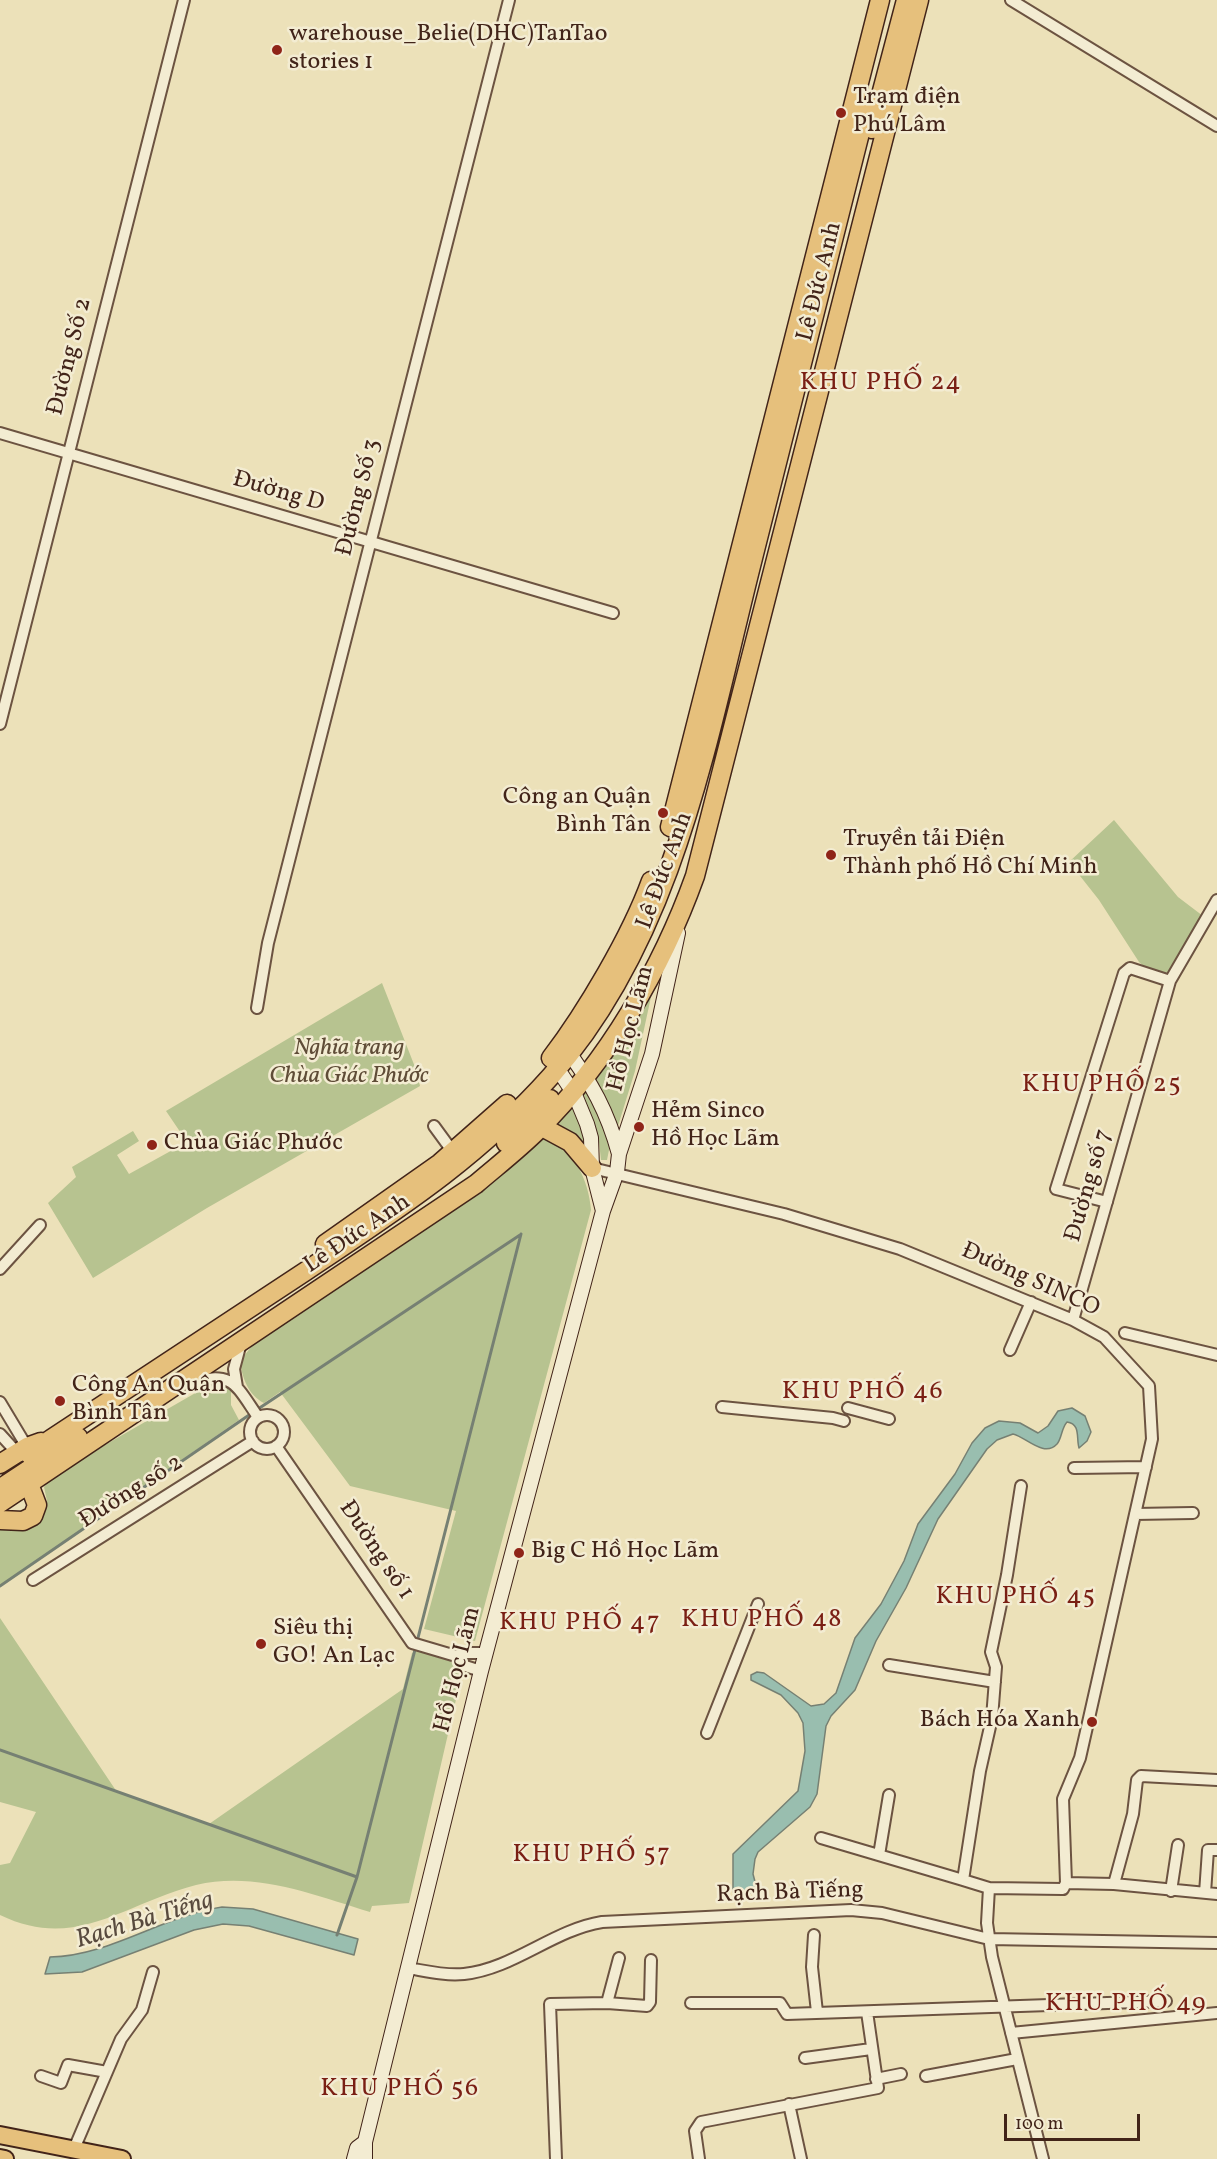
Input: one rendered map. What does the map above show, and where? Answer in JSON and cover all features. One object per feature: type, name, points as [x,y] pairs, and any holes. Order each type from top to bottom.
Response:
[{"type":"highway","name":"Lê Đức Anh","points":[[0,1464],[20,1452],[51,1439],[397,1211],[454,1169],[568,1067],[648,889],[669,830],[880,0]]},
{"type":"highway","name":"Lê Đức Anh","points":[[2,1497],[29,1484],[179,1385],[476,1184],[536,1124],[644,929],[693,794],[894,0]]},
{"type":"highway","name":"Lê Đức Anh","points":[[157,1369],[179,1345],[453,1152],[495,1116],[612,1040],[681,904],[711,819],[888,91],[906,0]]},
{"type":"highway","name":"Lê Đức Anh","points":[[888,91],[919,0]]},
{"type":"highway","name":"Lê Đức Anh","points":[[2,1497],[439,1200],[536,1124]]},
{"type":"highway","points":[[536,1124],[570,1142],[592,1168]]},
{"type":"highway","name":"Lê Đức Anh","points":[[0,1476],[20,1452]]},
{"type":"highway","points":[[0,1520],[23,1521],[33,1516],[37,1505],[29,1484]]},
{"type":"main road","name":"Hồ Học Lãm","points":[[364,2159],[365,2142],[481,1671],[603,1211],[617,1173],[620,1154],[652,1054],[681,904]]},
{"type":"main road","name":"Hồ Học Lãm","points":[[568,1067],[610,1119],[620,1154]]},
{"type":"main road","name":"Hồ Học Lãm","points":[[568,1067],[591,1138],[592,1168],[603,1211]]},
{"type":"main road","points":[[0,2135],[122,2159]]},
{"type":"main road","name":"Hồ Học Lãm","points":[[354,2159],[357,2148],[365,2142]]},
{"type":"main road","points":[[0,2158],[5,2159]]},
{"type":"street","name":"Đường Số 2","points":[[0,724],[184,0]]},
{"type":"street","name":"Đường Số 3","points":[[256,1008],[268,944],[509,0]]},
{"type":"street","points":[[1011,0],[1217,126]]},
{"type":"street","name":"Đường D","points":[[0,433],[613,614]]},
{"type":"street","name":"Đường số 7","points":[[1073,1320],[1170,981],[1217,900]]},
{"type":"street","points":[[1107,1202],[1056,1189],[1124,973],[1130,968],[1170,981]]},
{"type":"street","points":[[434,1126],[453,1152]]},
{"type":"street","name":"Đường SINCO","points":[[592,1168],[784,1214],[900,1249],[1073,1320],[1104,1337],[1149,1386],[1152,1439],[1080,1758],[1063,1799],[1066,1883]]},
{"type":"street","points":[[0,1269],[40,1225]]},
{"type":"street","points":[[1010,1350],[1031,1302]]},
{"type":"street","points":[[1125,1333],[1217,1355]]},
{"type":"street","points":[[237,1387],[234,1369],[242,1342]]},
{"type":"street","points":[[179,1385],[213,1376],[222,1377],[237,1387],[258,1417]]},
{"type":"street","points":[[0,1402],[20,1452]]},
{"type":"street","points":[[722,1407],[844,1421]]},
{"type":"street","points":[[848,1408],[889,1419]]},
{"type":"street","points":[[270,1415],[280,1420],[284,1431],[276,1446],[267,1449],[254,1441],[250,1431],[258,1417],[270,1415]]},
{"type":"street","points":[[0,1434],[20,1452]]},
{"type":"street","name":"Đường số 2","points":[[33,1580],[254,1441]]},
{"type":"street","name":"Đường số 1","points":[[276,1446],[412,1642],[456,1656],[464,1653],[486,1653]]},
{"type":"street","points":[[1074,1468],[1146,1467]]},
{"type":"street","points":[[963,1880],[981,1767],[992,1718],[996,1667],[991,1652],[1012,1546],[1021,1486]]},
{"type":"street","points":[[1135,1514],[1194,1513]]},
{"type":"street","points":[[707,1732],[758,1604]]},
{"type":"street","name":"Đường số 1","points":[[456,1656],[462,1665],[481,1671]]},
{"type":"street","points":[[889,1665],[995,1682]]},
{"type":"street","points":[[1114,1884],[1132,1814],[1137,1780],[1141,1776],[1217,1780]]},
{"type":"street","points":[[879,1855],[890,1795]]},
{"type":"street","points":[[821,1838],[989,1888],[1063,1889],[1066,1883],[1114,1884],[1217,1894]]},
{"type":"street","points":[[1171,1891],[1178,1845]]},
{"type":"street","points":[[1204,1893],[1208,1850],[1217,1851]]},
{"type":"street","points":[[989,1888],[989,1936],[1043,2159]]},
{"type":"street","name":"Rạch Bà Tiếng","points":[[409,1965],[449,1969],[471,1968],[502,1957],[565,1925],[613,1915],[851,1904],[883,1908],[989,1936],[1217,1943]]},
{"type":"street","points":[[814,1935],[812,1967],[817,2012]]},
{"type":"street","name":"Rạch Bà Tiếng","points":[[989,1936],[1217,1938]]},
{"type":"street","points":[[607,2003],[619,1958]]},
{"type":"street","points":[[556,2159],[550,2004],[607,2003],[648,2006],[651,1960]]},
{"type":"street","points":[[74,2149],[121,2039],[142,2010],[153,1971]]},
{"type":"street","points":[[692,2003],[780,2003],[787,2014],[1166,2001]]},
{"type":"street","points":[[867,2012],[877,2083]]},
{"type":"street","points":[[1011,2033],[1217,2013]]},
{"type":"street","points":[[805,2058],[871,2049]]},
{"type":"street","points":[[926,2076],[1017,2058]]},
{"type":"street","points":[[41,2076],[61,2083],[68,2065],[107,2072]]},
{"type":"street","points":[[699,2159],[695,2131],[701,2122],[877,2083],[900,2074]]},
{"type":"street","points":[[789,2104],[801,2159]]},
{"type":"green space","points":[[1114,820],[1178,897],[1203,916],[1172,971],[1163,973],[1154,971],[1139,962],[1099,900],[1069,862]]},
{"type":"green space","name":"Nghĩa trang Chùa Giác Phước","points":[[382,983],[415,1067],[420,1086],[207,1208],[93,1278],[48,1203],[76,1177],[72,1167],[133,1131],[139,1141],[117,1155],[129,1174],[187,1142],[166,1111]]},
{"type":"green space","points":[[654,983],[635,1071],[618,1126],[592,1072]]},
{"type":"green space","points":[[586,1087],[611,1140],[607,1160],[601,1160],[599,1142],[581,1092]]},
{"type":"green space","points":[[568,1103],[581,1125],[584,1150],[554,1121]]},
{"type":"green space","points":[[544,1135],[563,1147],[578,1166],[587,1188],[591,1210],[475,1641],[424,1629],[456,1511],[350,1486],[280,1392],[264,1403],[258,1400],[244,1379],[240,1361],[259,1337],[481,1193]]},
{"type":"green space","points":[[218,1380],[231,1386],[231,1405],[239,1420],[0,1586],[0,1523],[35,1522],[47,1501],[44,1487],[51,1476]]},
{"type":"green space","points":[[0,1618],[117,1792],[209,1824],[403,1689],[412,1653],[422,1649],[456,1659],[463,1669],[409,1903],[372,1906],[370,1912],[284,1887],[240,1881],[218,1881],[170,1893],[100,1921],[77,1927],[53,1928],[27,1925],[0,1915],[0,1865],[10,1863],[36,1812],[0,1802]]},
{"type":"shaded area","points":[[1072,1408],[1085,1416],[1091,1432],[1087,1441],[1079,1448],[1076,1428],[1067,1422],[1059,1442],[1052,1448],[1041,1448],[1013,1434],[997,1440],[987,1449],[938,1519],[906,1588],[876,1641],[855,1690],[831,1716],[826,1726],[817,1794],[810,1807],[758,1852],[753,1874],[758,1893],[733,1892],[733,1854],[798,1791],[805,1751],[803,1723],[798,1713],[781,1695],[751,1680],[751,1675],[757,1672],[764,1673],[811,1706],[824,1704],[836,1693],[855,1638],[881,1604],[904,1561],[918,1524],[955,1474],[972,1443],[985,1428],[999,1421],[1020,1423],[1038,1433],[1048,1426],[1058,1411]]},
{"type":"shaded area","name":"Rạch Bà Tiếng","points":[[222,1907],[253,1909],[358,1939],[354,1955],[249,1926],[223,1924],[194,1930],[82,1972],[45,1974],[50,1957],[94,1950],[178,1918]]},
{"type":"waterway","points":[[337,1935],[357,1877],[521,1234]]},
{"type":"waterway","points":[[258,1409],[520,1235]]},
{"type":"waterway","points":[[0,1586],[252,1413]]},
{"type":"waterway","points":[[0,1750],[357,1877]]},
{"type":"place","name":"warehouse_Belie(DHC)TanTao stories 1","points":[[277,50]]},
{"type":"place","name":"Trạm điện Phú Lâm","points":[[841,113]]},
{"type":"place","name":"Công an Quận Bình Tân","points":[[663,813]]},
{"type":"place","name":"Truyền tải Điện Thành phố Hồ Chí Minh","points":[[831,855]]},
{"type":"place","name":"Hẻm Sinco Hồ Học Lãm","points":[[639,1127]]},
{"type":"place","name":"Chùa Giác Phước","points":[[152,1145]]},
{"type":"place","name":"Công An Quận Bình Tân","points":[[60,1401]]},
{"type":"place","name":"Big C Hồ Học Lãm","points":[[519,1553]]},
{"type":"place","name":"Siêu thị GO! An Lạc","points":[[261,1644]]},
{"type":"place","name":"Bách Hóa Xanh","points":[[1092,1722]]},
{"type":"district","name":"KHU PHỐ 24","points":[[881,384]]},
{"type":"district","name":"KHU PHỐ 25","points":[[1102,1086]]},
{"type":"district","name":"KHU PHỐ 46","points":[[863,1393]]},
{"type":"district","name":"KHU PHỐ 45","points":[[1016,1598]]},
{"type":"district","name":"KHU PHỐ 48","points":[[762,1621]]},
{"type":"district","name":"KHU PHỐ 47","points":[[580,1624]]},
{"type":"district","name":"KHU PHỐ 57","points":[[592,1856]]},
{"type":"district","name":"KHU PHỐ 49","points":[[1126,2005]]},
{"type":"district","name":"KHU PHỐ 56","points":[[400,2090]]}]
